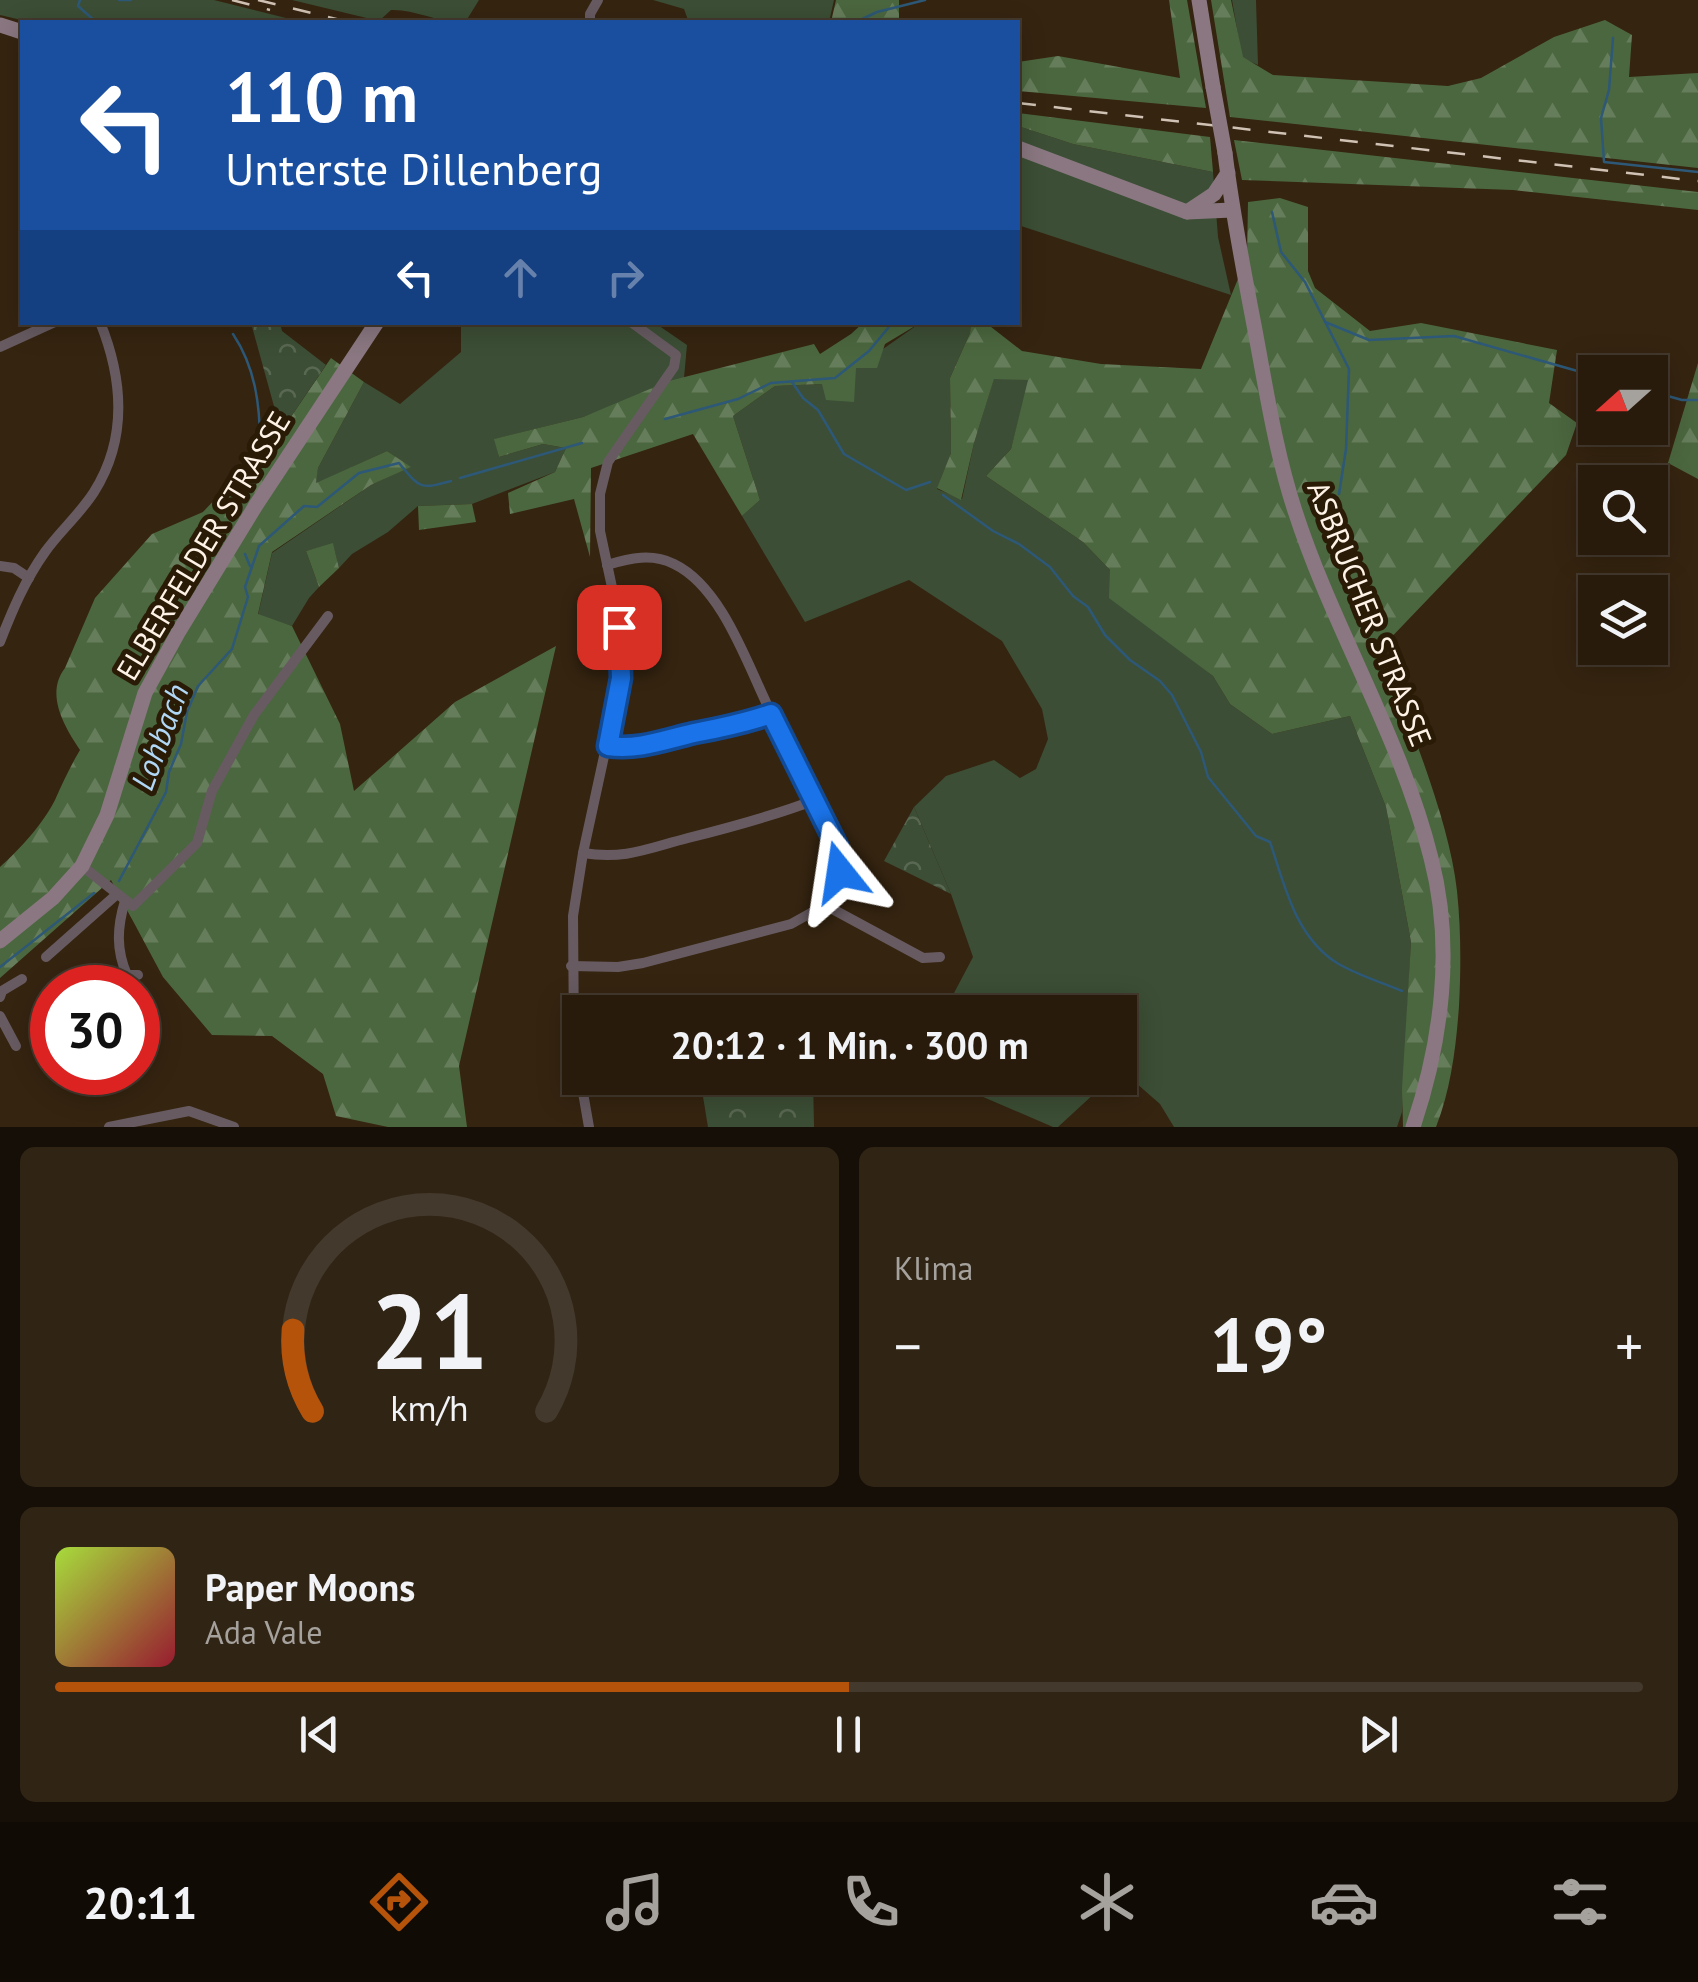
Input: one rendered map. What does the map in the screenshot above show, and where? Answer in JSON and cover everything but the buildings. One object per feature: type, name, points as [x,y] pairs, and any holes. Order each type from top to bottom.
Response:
[{"type":"main road","name":"ASBRUCHER STRASSE","points":[[1199,0],[1270,415],[1295,513],[1398,760],[1432,860],[1440,911],[1442,997],[1436,1046],[1413,1127]]},
{"type":"main road","points":[[1020,149],[1187,212],[1232,210]]},
{"type":"main road","points":[[1187,212],[1214,194],[1228,173]]},
{"type":"main road","name":"ELBERFELDER STRASSE","points":[[0,941],[53,898],[82,866],[108,815],[145,693],[179,630],[256,504],[375,325]]},
{"type":"street","points":[[0,347],[48,325]]},
{"type":"street","points":[[0,642],[28,578],[92,494],[115,442],[120,387],[101,325]]},
{"type":"street","points":[[573,995],[574,916],[583,853],[621,678],[616,606],[600,530],[600,494],[608,462],[674,367],[676,355],[635,325]]},
{"type":"street","points":[[571,966],[618,967],[668,958],[791,924],[825,905],[840,872],[838,848],[731,630],[704,587],[663,559],[647,557],[607,566]]},
{"type":"street","points":[[0,566],[14,568],[28,578]]},
{"type":"street","points":[[82,866],[133,906],[198,843],[212,791],[254,715],[328,616]]},
{"type":"street","points":[[608,746],[638,748],[733,727],[771,714]]},
{"type":"street","points":[[583,853],[607,857],[638,854],[815,800]]},
{"type":"street","points":[[46,957],[120,898]]},
{"type":"street","points":[[120,898],[118,940],[123,965]]},
{"type":"street","points":[[825,905],[924,958],[940,956]]},
{"type":"street","points":[[0,997],[2,991],[22,979]]},
{"type":"street","points":[[0,1016],[16,1046]]},
{"type":"street","points":[[583,1095],[589,1127]]},
{"type":"street","points":[[109,1127],[189,1111],[234,1127]]},
{"type":"green space","points":[[0,0],[214,0],[294,20],[21,20],[0,15]]},
{"type":"green space","points":[[292,0],[479,0],[467,20],[391,10],[375,20]]},
{"type":"green space","points":[[653,0],[834,0],[829,20],[688,20],[684,9]]},
{"type":"green space","points":[[836,0],[899,0],[899,20],[831,20]]},
{"type":"green space","points":[[1169,0],[1187,0],[1206,108],[1020,91],[1020,62],[1058,56],[1180,78]]},
{"type":"green space","points":[[1211,0],[1231,0],[1243,57],[1273,75],[1448,86],[1481,78],[1554,37],[1605,20],[1632,35],[1629,77],[1698,73],[1698,168],[1230,117]]},
{"type":"green space","points":[[1232,0],[1256,0],[1258,65],[1242,58]]},
{"type":"green space","points":[[1020,113],[1210,137],[1213,172],[1073,144],[1020,127]]},
{"type":"green space","points":[[1020,127],[1073,144],[1213,172],[1218,237],[1231,295],[1020,226]]},
{"type":"green space","points":[[1234,140],[1698,192],[1698,210],[1513,190],[1242,180]]},
{"type":"green space","points":[[1280,198],[1308,207],[1308,271],[1315,288],[1370,331],[1421,323],[1557,350],[1549,403],[1577,423],[1566,455],[1382,647],[1436,800],[1457,891],[1458,1021],[1449,1083],[1436,1127],[1403,1127],[1411,942],[1386,807],[1350,716],[1272,734],[1230,704],[1213,676],[1109,598],[1110,570],[1083,542],[986,476],[1011,449],[1028,380],[994,379],[961,500],[937,488],[951,453],[950,378],[971,325],[989,325],[1022,351],[1101,364],[1201,369],[1247,257],[1248,202]]},
{"type":"green space","points":[[252,325],[280,325],[282,331],[326,365],[286,424],[277,417]]},
{"type":"green space","points":[[461,325],[658,325],[687,345],[684,378],[583,417],[495,439],[499,457],[543,444],[566,448],[555,472],[472,504],[418,506],[339,568],[333,544],[306,551],[319,587],[292,626],[258,615],[272,553],[371,485],[410,467],[387,451],[315,484],[318,468],[364,382],[400,404],[461,352]]},
{"type":"green space","points":[[861,325],[917,325],[885,344],[877,368],[856,368],[854,402],[826,400],[822,384],[775,386],[733,416],[760,500],[742,516],[693,434],[591,468],[590,557],[574,499],[510,514],[508,493],[555,472],[566,448],[543,444],[499,457],[494,439],[583,417],[669,381],[814,344],[820,354]]},
{"type":"green space","points":[[917,325],[971,325],[950,378],[951,453],[937,489],[962,499],[994,378],[1029,380],[1011,449],[986,476],[1083,542],[1171,643],[1213,676],[1230,704],[1272,734],[1350,716],[1386,807],[1411,942],[1402,1112],[1397,1127],[1174,1127],[1160,1104],[1137,1084],[1137,995],[953,995],[973,957],[914,807],[946,776],[994,760],[1020,778],[1036,769],[1048,739],[1042,709],[1002,641],[909,580],[805,622],[742,516],[760,500],[733,416],[775,386],[822,384],[856,368]]},
{"type":"green space","points":[[331,358],[364,382],[318,468],[316,483],[387,451],[411,467],[371,485],[272,552],[258,614],[292,626],[340,724],[354,791],[455,702],[556,646],[459,1066],[467,1127],[388,1127],[336,1116],[323,1074],[272,1036],[212,1035],[163,977],[160,965],[111,880],[0,978],[0,867],[44,818],[80,750],[59,710],[57,688],[95,598],[152,534],[203,512],[286,424]]},
{"type":"green space","points":[[1698,363],[1698,479],[1668,463]]},
{"type":"green space","points":[[472,504],[476,522],[419,530],[418,506]]},
{"type":"green space","points":[[333,543],[339,568],[319,587],[306,551]]},
{"type":"green space","points":[[914,807],[951,894],[884,861]]},
{"type":"green space","points":[[703,1095],[813,1095],[814,1127],[708,1127]]},
{"type":"green space","points":[[979,1095],[1093,1095],[1058,1127]]},
{"type":"waterway","points":[[80,0],[78,6],[94,20]]},
{"type":"waterway","points":[[119,0],[131,0]]},
{"type":"waterway","name":"Lohbach","points":[[860,20],[925,0]]},
{"type":"waterway","points":[[1613,38],[1609,90],[1601,118],[1604,162],[1698,172]]},
{"type":"waterway","points":[[1272,212],[1281,252],[1305,282],[1349,369],[1346,449],[1339,494]]},
{"type":"waterway","points":[[1325,322],[1369,340],[1454,336],[1578,371]]},
{"type":"waterway","name":"Lohbach","points":[[665,419],[738,399],[771,383],[835,378],[869,351],[891,325]]},
{"type":"waterway","points":[[233,334],[255,386],[260,443]]},
{"type":"waterway","points":[[792,382],[818,410],[844,454],[906,490],[930,482]]},
{"type":"waterway","points":[[1668,396],[1698,400]]},
{"type":"waterway","name":"Lohbach","points":[[460,478],[582,443]]},
{"type":"waterway","name":"Lohbach","points":[[119,881],[166,792],[187,712],[198,686],[232,649],[248,597],[245,587],[259,546],[304,506],[317,507],[359,473],[399,463],[421,485],[451,481]]},
{"type":"waterway","points":[[943,495],[1050,567],[1073,596],[1088,607],[1105,635],[1130,660],[1160,681],[1172,695],[1201,752],[1208,777],[1256,836],[1270,842],[1293,909],[1311,939],[1337,963],[1402,991]]},
{"type":"waterway","points":[[245,554],[250,566]]},
{"type":"waterway","name":"Lohbach","points":[[0,967],[94,893]]},
{"type":"railway","points":[[232,0],[270,10]]},
{"type":"railway","points":[[258,0],[341,20]]},
{"type":"railway","points":[[1020,103],[1698,181]]},
{"type":"route","points":[[619,627],[621,678],[608,746],[638,748],[733,727],[771,714],[838,848],[840,872]]}]
